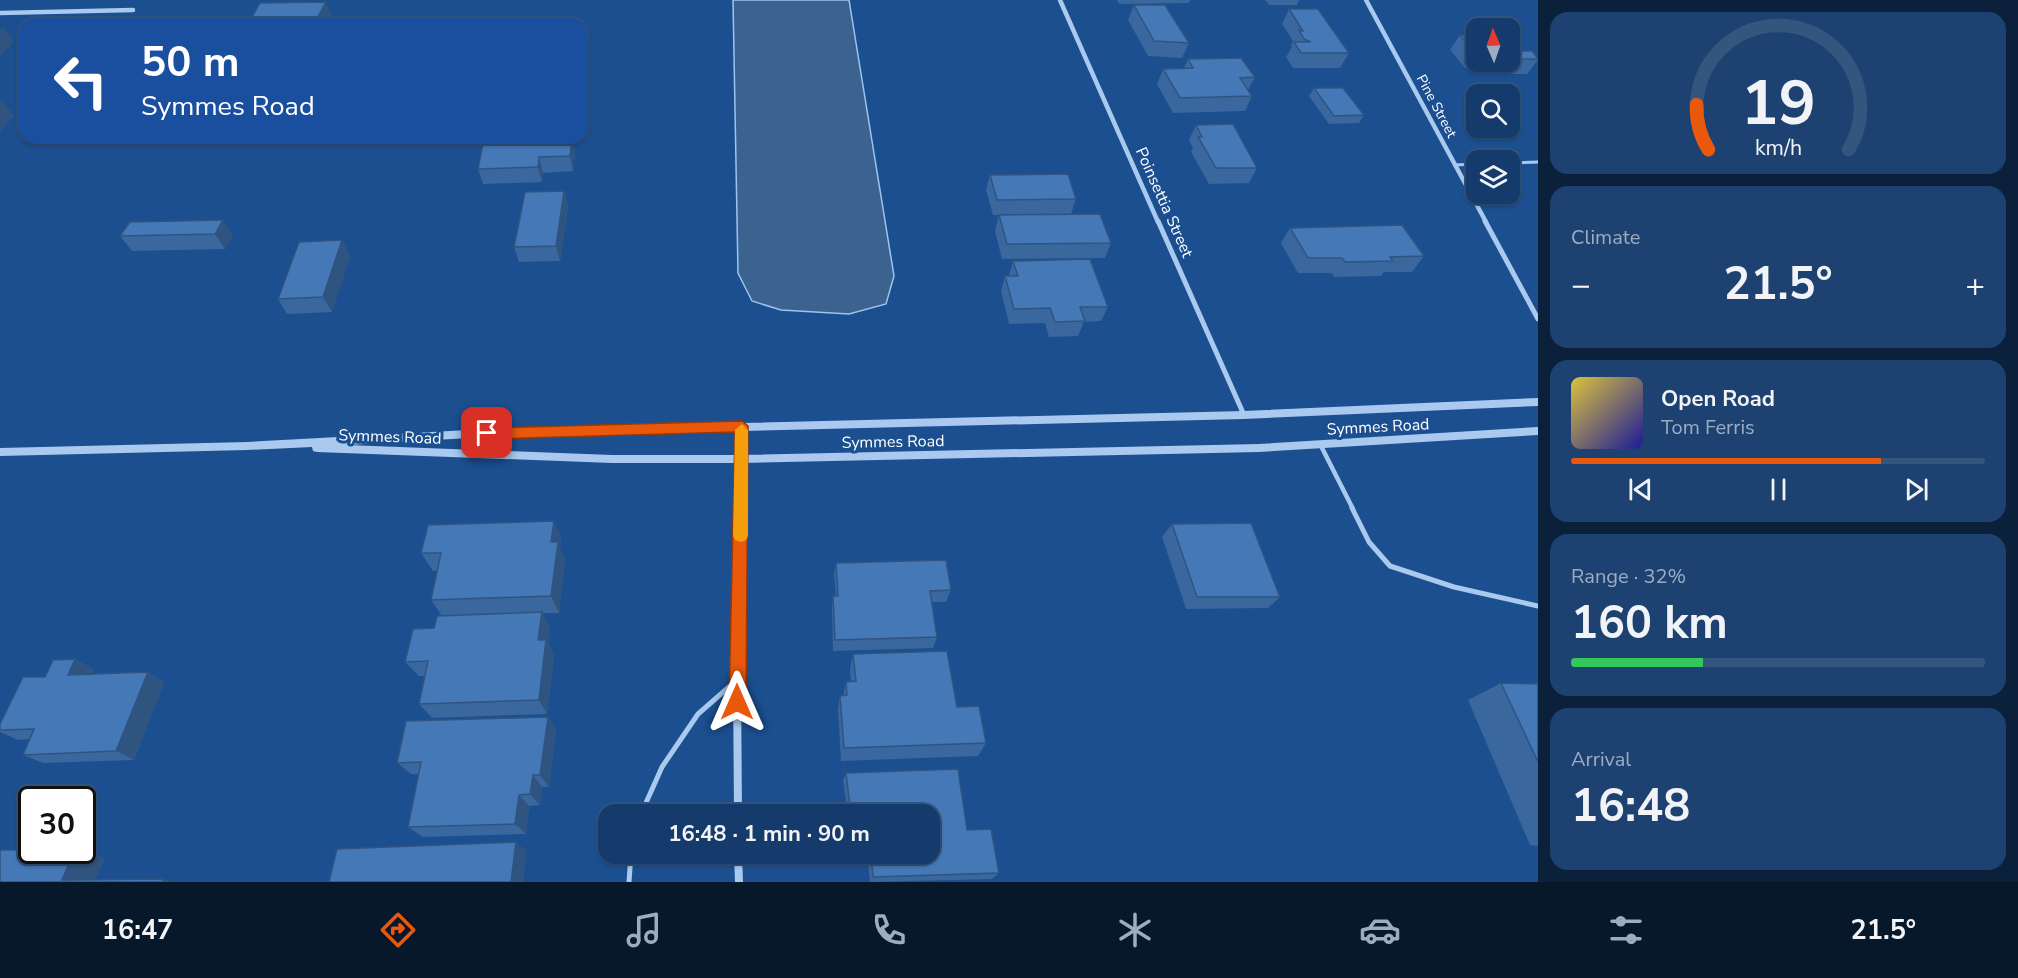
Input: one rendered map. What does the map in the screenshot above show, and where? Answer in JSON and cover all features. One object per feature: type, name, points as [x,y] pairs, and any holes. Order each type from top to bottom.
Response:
[{"type":"street","name":"Poinsettia Street","points":[[1060,0],[1245,415]]},
{"type":"street","name":"Pine Street","points":[[1366,0],[1538,318]]},
{"type":"street","points":[[0,13],[133,10]]},
{"type":"street","name":"Symmes Road","points":[[0,452],[247,446],[487,433],[1245,415],[1538,402]]},
{"type":"street","points":[[738,804],[737,680],[742,426]]},
{"type":"street","name":"Symmes Road","points":[[247,446],[588,458],[741,459],[1201,450],[1538,431]]},
{"type":"street","points":[[738,864],[739,882]]},
{"type":"lane","points":[[1520,163],[1538,162]]},
{"type":"lane","points":[[1455,165],[1466,164]]},
{"type":"lane","points":[[1320,444],[1369,542],[1390,566],[1454,587],[1538,606]]},
{"type":"lane","points":[[645,804],[662,767],[698,714],[737,680]]},
{"type":"lane","points":[[629,882],[630,864]]},
{"type":"water","points":[[733,0],[849,0],[894,276],[886,304],[849,314],[781,310],[752,301],[738,273]]},
{"type":"building","points":[[326,2],[317,18],[251,18],[260,3]]},
{"type":"building","points":[[1134,5],[1165,5],[1189,43],[1154,41]]},
{"type":"building","points":[[1289,9],[1318,9],[1349,53],[1301,53],[1294,42],[1311,42],[1304,39],[1299,30],[1303,31]]},
{"type":"building","points":[[1520,51],[1532,51],[1538,59],[1520,59]]},
{"type":"building","points":[[1241,58],[1255,77],[1240,78],[1252,96],[1180,98],[1163,69],[1193,68],[1188,59]]},
{"type":"building","points":[[1314,88],[1343,88],[1364,115],[1334,116]]},
{"type":"building","points":[[1233,124],[1257,168],[1216,168],[1198,137],[1202,137],[1196,125]]},
{"type":"building","points":[[483,144],[571,144],[570,156],[539,157],[538,167],[478,169]]},
{"type":"building","points":[[1068,174],[1076,199],[997,200],[990,175]]},
{"type":"building","points":[[564,191],[556,246],[514,247],[525,192]]},
{"type":"building","points":[[1100,214],[1111,243],[1007,244],[999,215]]},
{"type":"building","points":[[223,220],[215,234],[120,236],[130,222]]},
{"type":"building","points":[[1402,225],[1424,256],[1390,257],[1393,261],[1345,262],[1342,258],[1308,258],[1290,228]]},
{"type":"building","points":[[342,240],[323,297],[278,299],[299,242]]},
{"type":"building","points":[[1090,259],[1108,307],[1080,307],[1085,321],[1055,322],[1050,308],[1014,309],[1005,276],[1018,276],[1013,261]]},
{"type":"building","points":[[554,521],[551,542],[558,542],[551,596],[431,600],[441,553],[421,553],[428,525]]},
{"type":"building","points":[[1251,523],[1280,597],[1197,597],[1172,524]]},
{"type":"building","points":[[946,560],[951,590],[930,591],[937,637],[835,640],[833,596],[838,596],[836,563]]},
{"type":"building","points":[[542,612],[538,640],[546,640],[539,700],[419,704],[428,661],[405,662],[413,629],[434,628],[437,616]]},
{"type":"building","points":[[947,651],[957,707],[979,706],[986,743],[844,748],[840,696],[847,695],[846,682],[856,681],[853,654]]},
{"type":"building","points":[[75,659],[68,675],[148,672],[116,751],[23,755],[34,729],[0,730],[0,724],[23,677],[45,677],[53,660]]},
{"type":"building","points":[[1501,683],[1538,684],[1538,762]]},
{"type":"building","points":[[548,717],[540,775],[533,775],[530,794],[519,795],[515,824],[408,827],[421,762],[397,763],[406,721]]},
{"type":"building","points":[[958,769],[967,830],[991,829],[999,873],[873,877],[872,864],[940,864],[940,804],[850,804],[846,773]]},
{"type":"building","points":[[516,842],[511,882],[329,882],[337,849]]},
{"type":"building","points":[[0,850],[18,850],[18,864],[69,864],[62,880],[163,879],[162,882],[0,882]]},
{"type":"slow traffic","points":[[741,536],[742,430]]},
{"type":"route","points":[[487,433],[742,426],[737,702]]}]
